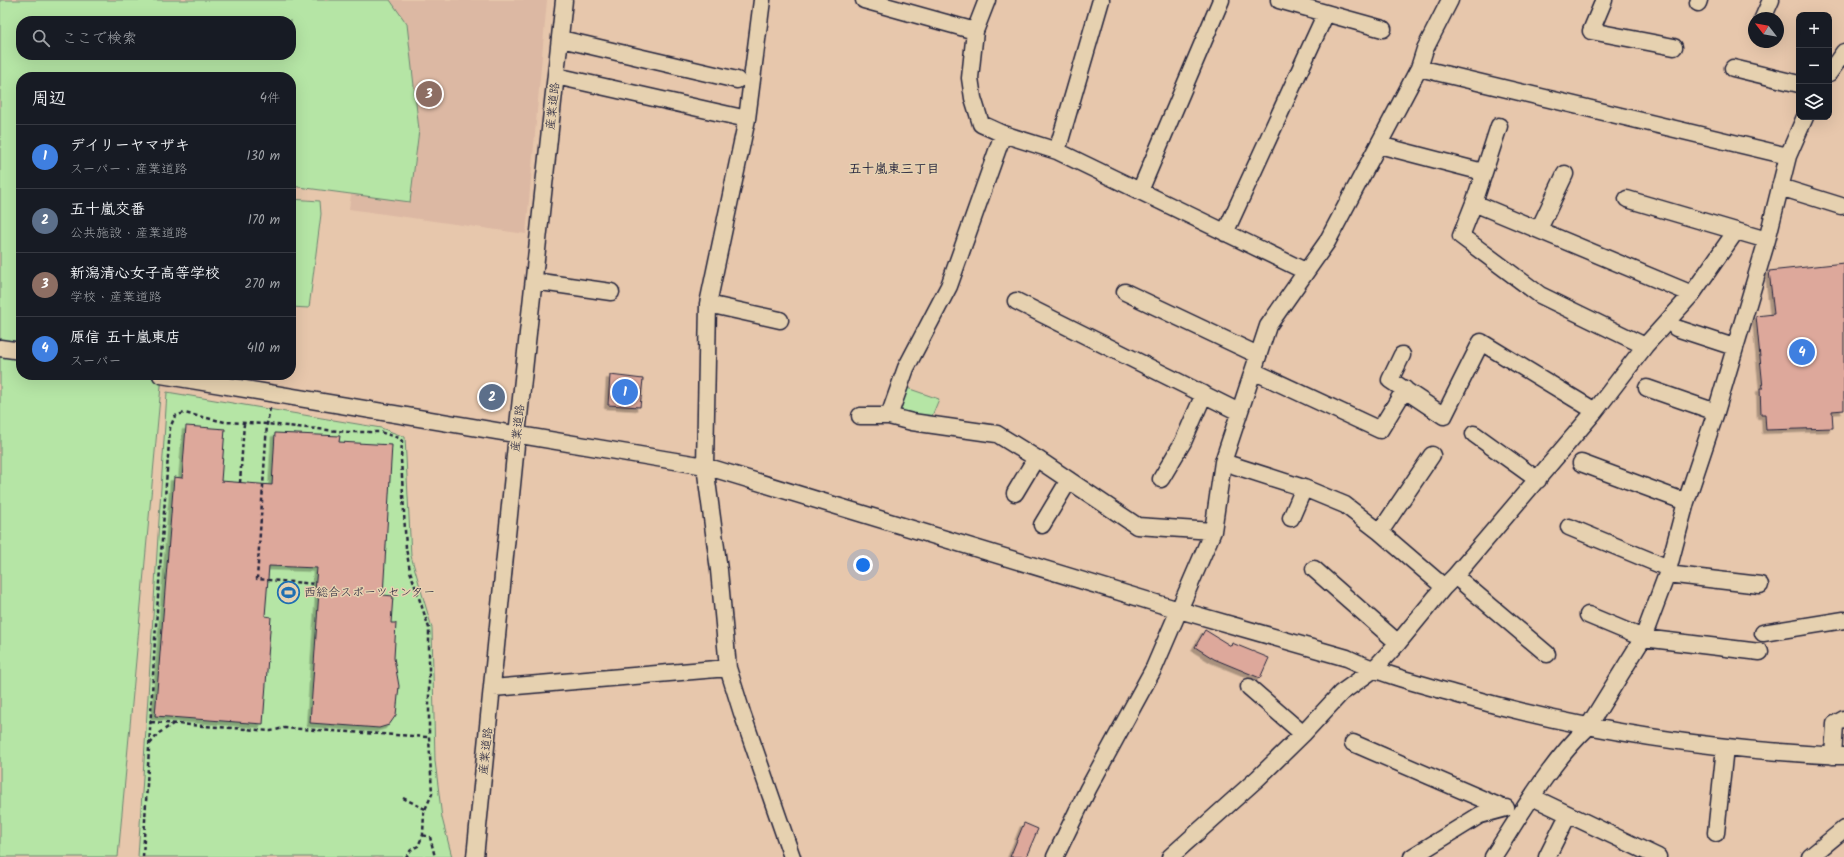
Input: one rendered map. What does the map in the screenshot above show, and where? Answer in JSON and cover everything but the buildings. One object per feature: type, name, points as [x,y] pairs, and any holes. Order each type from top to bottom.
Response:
[{"type":"street","name":"産業道路","points":[[475,857],[517,435],[561,39],[564,0]]},
{"type":"street","points":[[762,0],[747,119],[708,304],[705,466],[719,570],[728,668],[742,714],[792,857]]},
{"type":"street","points":[[864,0],[975,31]]},
{"type":"street","points":[[987,0],[975,31],[970,78],[973,98],[981,124],[1003,134],[1057,151],[1305,271]]},
{"type":"street","points":[[1057,151],[1101,0]]},
{"type":"street","points":[[1140,191],[1221,0]]},
{"type":"street","points":[[1279,0],[1382,29]]},
{"type":"street","points":[[1055,857],[1088,789],[1154,668],[1213,531],[1223,462],[1268,326],[1326,242],[1419,68],[1425,49],[1450,0]]},
{"type":"street","points":[[1604,0],[1590,32],[1674,47]]},
{"type":"street","points":[[1765,12],[1770,0]]},
{"type":"street","points":[[1225,233],[1326,14]]},
{"type":"street","points":[[561,39],[737,80]]},
{"type":"street","points":[[1832,69],[1844,53]]},
{"type":"street","points":[[1419,68],[1788,156]]},
{"type":"street","points":[[1733,68],[1796,83]]},
{"type":"street","points":[[556,76],[747,119]]},
{"type":"street","points":[[1493,857],[1532,796],[1576,738],[1588,727],[1643,638],[1667,571],[1686,502],[1716,412],[1734,347],[1767,240],[1788,156],[1804,120]]},
{"type":"street","points":[[1499,126],[1474,203],[1461,236],[1540,294],[1645,346]]},
{"type":"street","points":[[889,416],[906,368],[949,286],[1003,134]]},
{"type":"street","points":[[1379,145],[1484,172]]},
{"type":"street","points":[[1540,229],[1565,174]]},
{"type":"street","points":[[1780,187],[1841,206]]},
{"type":"street","points":[[1627,199],[1767,240]]},
{"type":"street","points":[[1474,203],[1540,229],[1692,294]]},
{"type":"street","points":[[1170,857],[1258,778],[1303,734],[1341,693],[1373,670],[1398,643],[1449,581],[1538,480],[1595,411],[1645,346],[1692,294],[1736,231]]},
{"type":"street","points":[[534,281],[612,292]]},
{"type":"street","points":[[1125,292],[1258,355]]},
{"type":"street","points":[[1016,301],[1239,412]]},
{"type":"street","points":[[708,304],[780,320]]},
{"type":"street","points":[[1676,328],[1734,347]]},
{"type":"street","points":[[1402,355],[1390,380],[1444,416],[1481,342],[1595,411]]},
{"type":"street","points":[[0,348],[16,350]]},
{"type":"street","points":[[1253,371],[1380,430],[1404,388]]},
{"type":"street","points":[[191,380],[705,466],[1180,610],[1347,658],[1373,670],[1500,706],[1588,727],[1765,752],[1838,756],[1834,724],[1844,718]]},
{"type":"street","points":[[1647,388],[1716,412]]},
{"type":"street","points":[[1161,479],[1183,442],[1204,394]]},
{"type":"street","points":[[860,416],[889,416],[912,422],[997,434],[1036,458],[1137,526],[1213,531]]},
{"type":"street","points":[[1474,434],[1538,480]]},
{"type":"street","points":[[1380,532],[1432,455]]},
{"type":"street","points":[[1015,493],[1036,458]]},
{"type":"street","points":[[1223,462],[1304,488],[1345,505],[1547,654]]},
{"type":"street","points":[[1581,463],[1686,502]]},
{"type":"street","points":[[1042,525],[1069,480]]},
{"type":"street","points":[[1291,518],[1304,488]]},
{"type":"street","points":[[1569,527],[1667,571],[1760,584]]},
{"type":"street","points":[[1314,569],[1398,643]]},
{"type":"street","points":[[1588,615],[1643,638],[1760,652]]},
{"type":"street","points":[[1763,633],[1844,620]]},
{"type":"street","points":[[493,688],[728,668]]},
{"type":"street","points":[[1249,687],[1303,734]]},
{"type":"street","points":[[1353,743],[1503,808]]},
{"type":"street","points":[[1716,833],[1725,747]]},
{"type":"street","points":[[1412,857],[1480,815],[1503,808],[1518,807],[1532,796]]},
{"type":"street","points":[[1532,796],[1568,815],[1658,857]]},
{"type":"street","points":[[1547,857],[1568,815]]},
{"type":"street","points":[[1810,857],[1844,829]]},
{"type":"path","points":[[143,857],[150,722],[169,436],[172,420],[175,416],[184,413],[224,422],[267,424],[348,432],[380,432],[399,438],[402,441],[400,460],[406,548],[410,571],[429,628],[429,737],[432,794],[425,809],[423,835],[418,846],[411,850],[406,857]]},
{"type":"path","points":[[240,483],[244,423]]},
{"type":"path","points":[[267,424],[257,579],[316,584]]},
{"type":"path","points":[[150,722],[271,731],[284,728],[429,737]]},
{"type":"path","points":[[150,745],[159,733],[173,724]]},
{"type":"path","points":[[403,798],[425,809]]},
{"type":"path","points":[[423,835],[430,837],[435,857]]},
{"type":"shaded area","points":[[231,0],[547,0],[526,234],[349,209],[360,134],[295,60],[296,16],[277,16]]},
{"type":"green space","points":[[0,0],[390,0],[407,24],[419,130],[410,202],[296,187],[296,72],[16,72],[16,380],[162,380],[118,857],[0,857]]},
{"type":"green space","points":[[296,199],[320,201],[321,214],[309,308],[296,307]]},
{"type":"green space","points":[[907,388],[939,399],[930,421],[897,410]]},
{"type":"green space","name":"西総合スポーツセンター","points":[[167,392],[381,428],[405,437],[411,556],[432,628],[435,761],[442,818],[452,857],[138,857]]},
{"type":"place","name":"新潟清心女子高等学校","points":[[429,94]]},
{"type":"place","name":"原信 五十嵐東店","points":[[1802,352]]},
{"type":"place","name":"デイリーヤマザキ","points":[[625,392]]},
{"type":"place","name":"五十嵐交番","points":[[492,397]]},
{"type":"place","name":"西総合スポーツセンター","points":[[288,592]]},
{"type":"district","name":"五十嵐東三丁目","points":[[894,169]]}]
